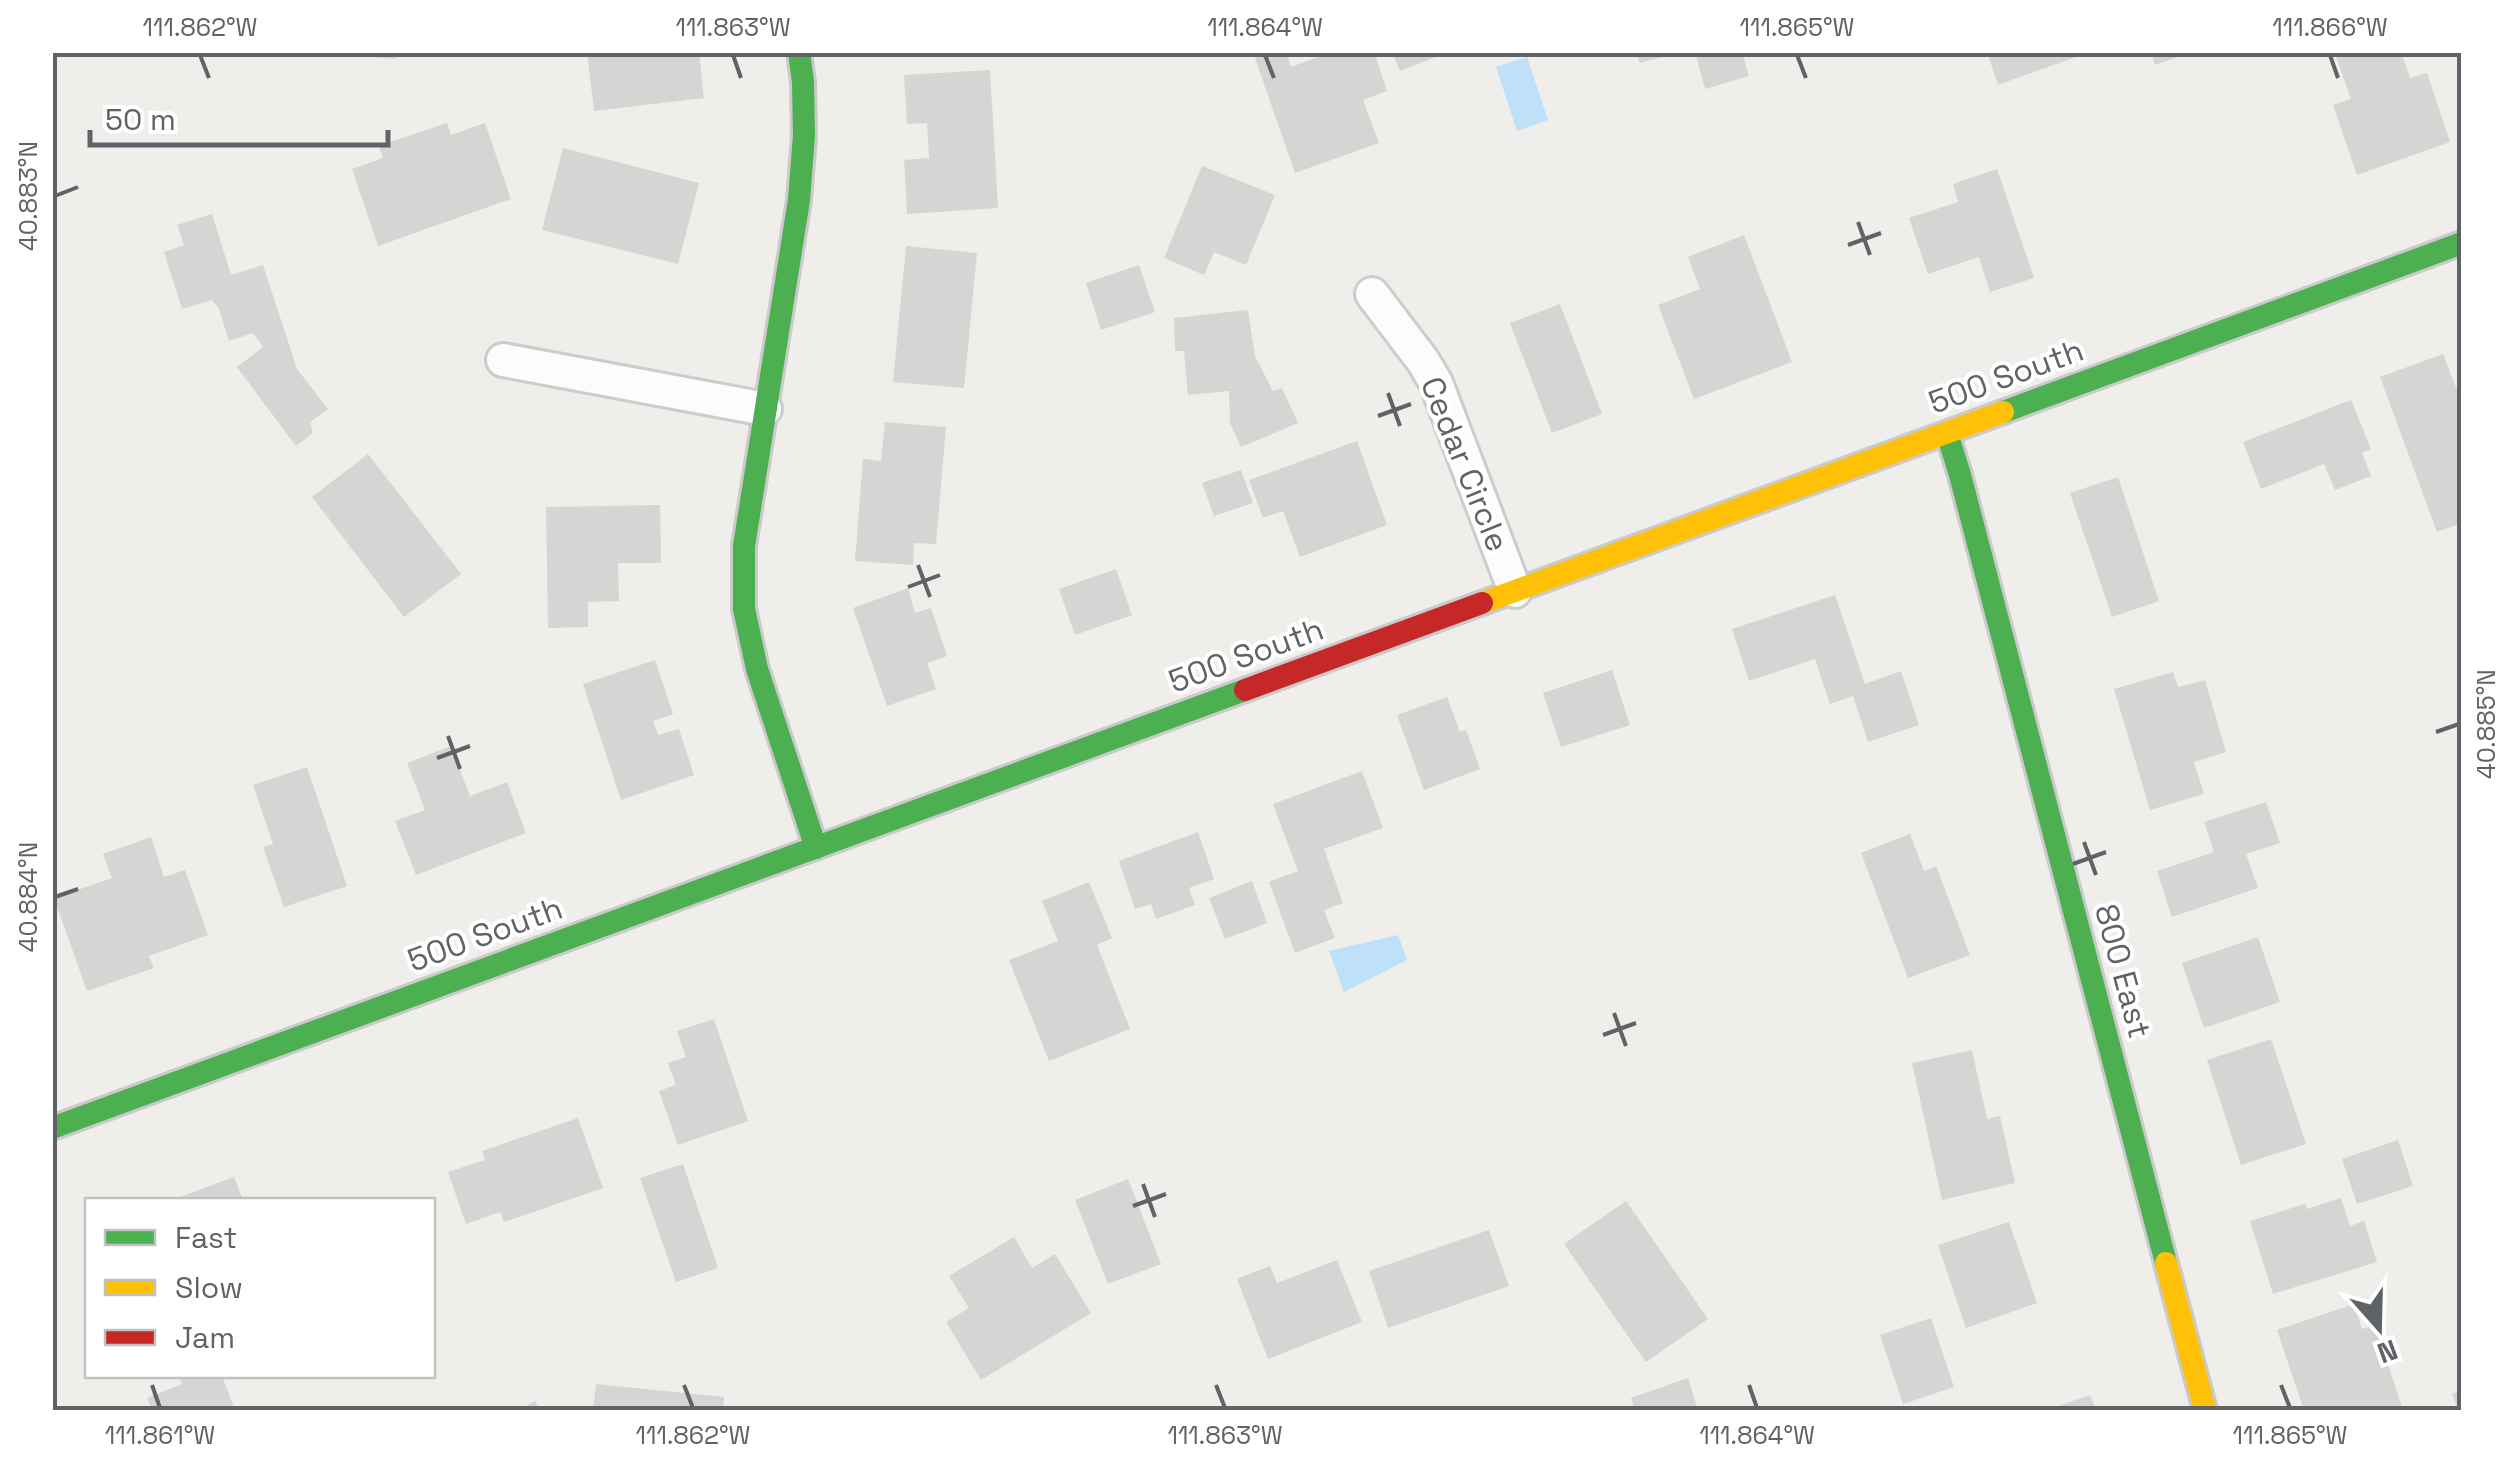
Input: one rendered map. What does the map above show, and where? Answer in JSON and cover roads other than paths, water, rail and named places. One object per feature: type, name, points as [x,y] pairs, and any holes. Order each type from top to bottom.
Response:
[{"type":"street","points":[[799,52],[804,135],[800,200],[744,546],[744,608],[756,669],[816,848]]},
{"type":"street","name":"500 South","points":[[52,1128],[2462,243]]},
{"type":"street","name":"Cedar Circle","points":[[1372,294],[1436,382],[1515,591]]},
{"type":"street","points":[[503,360],[765,409]]},
{"type":"street","name":"800 East","points":[[1946,432],[2205,1410]]},
{"type":"water","points":[[1527,57],[1548,120],[1517,131],[1496,67]]},
{"type":"water","points":[[1398,935],[1407,960],[1344,992],[1329,951]]}]
